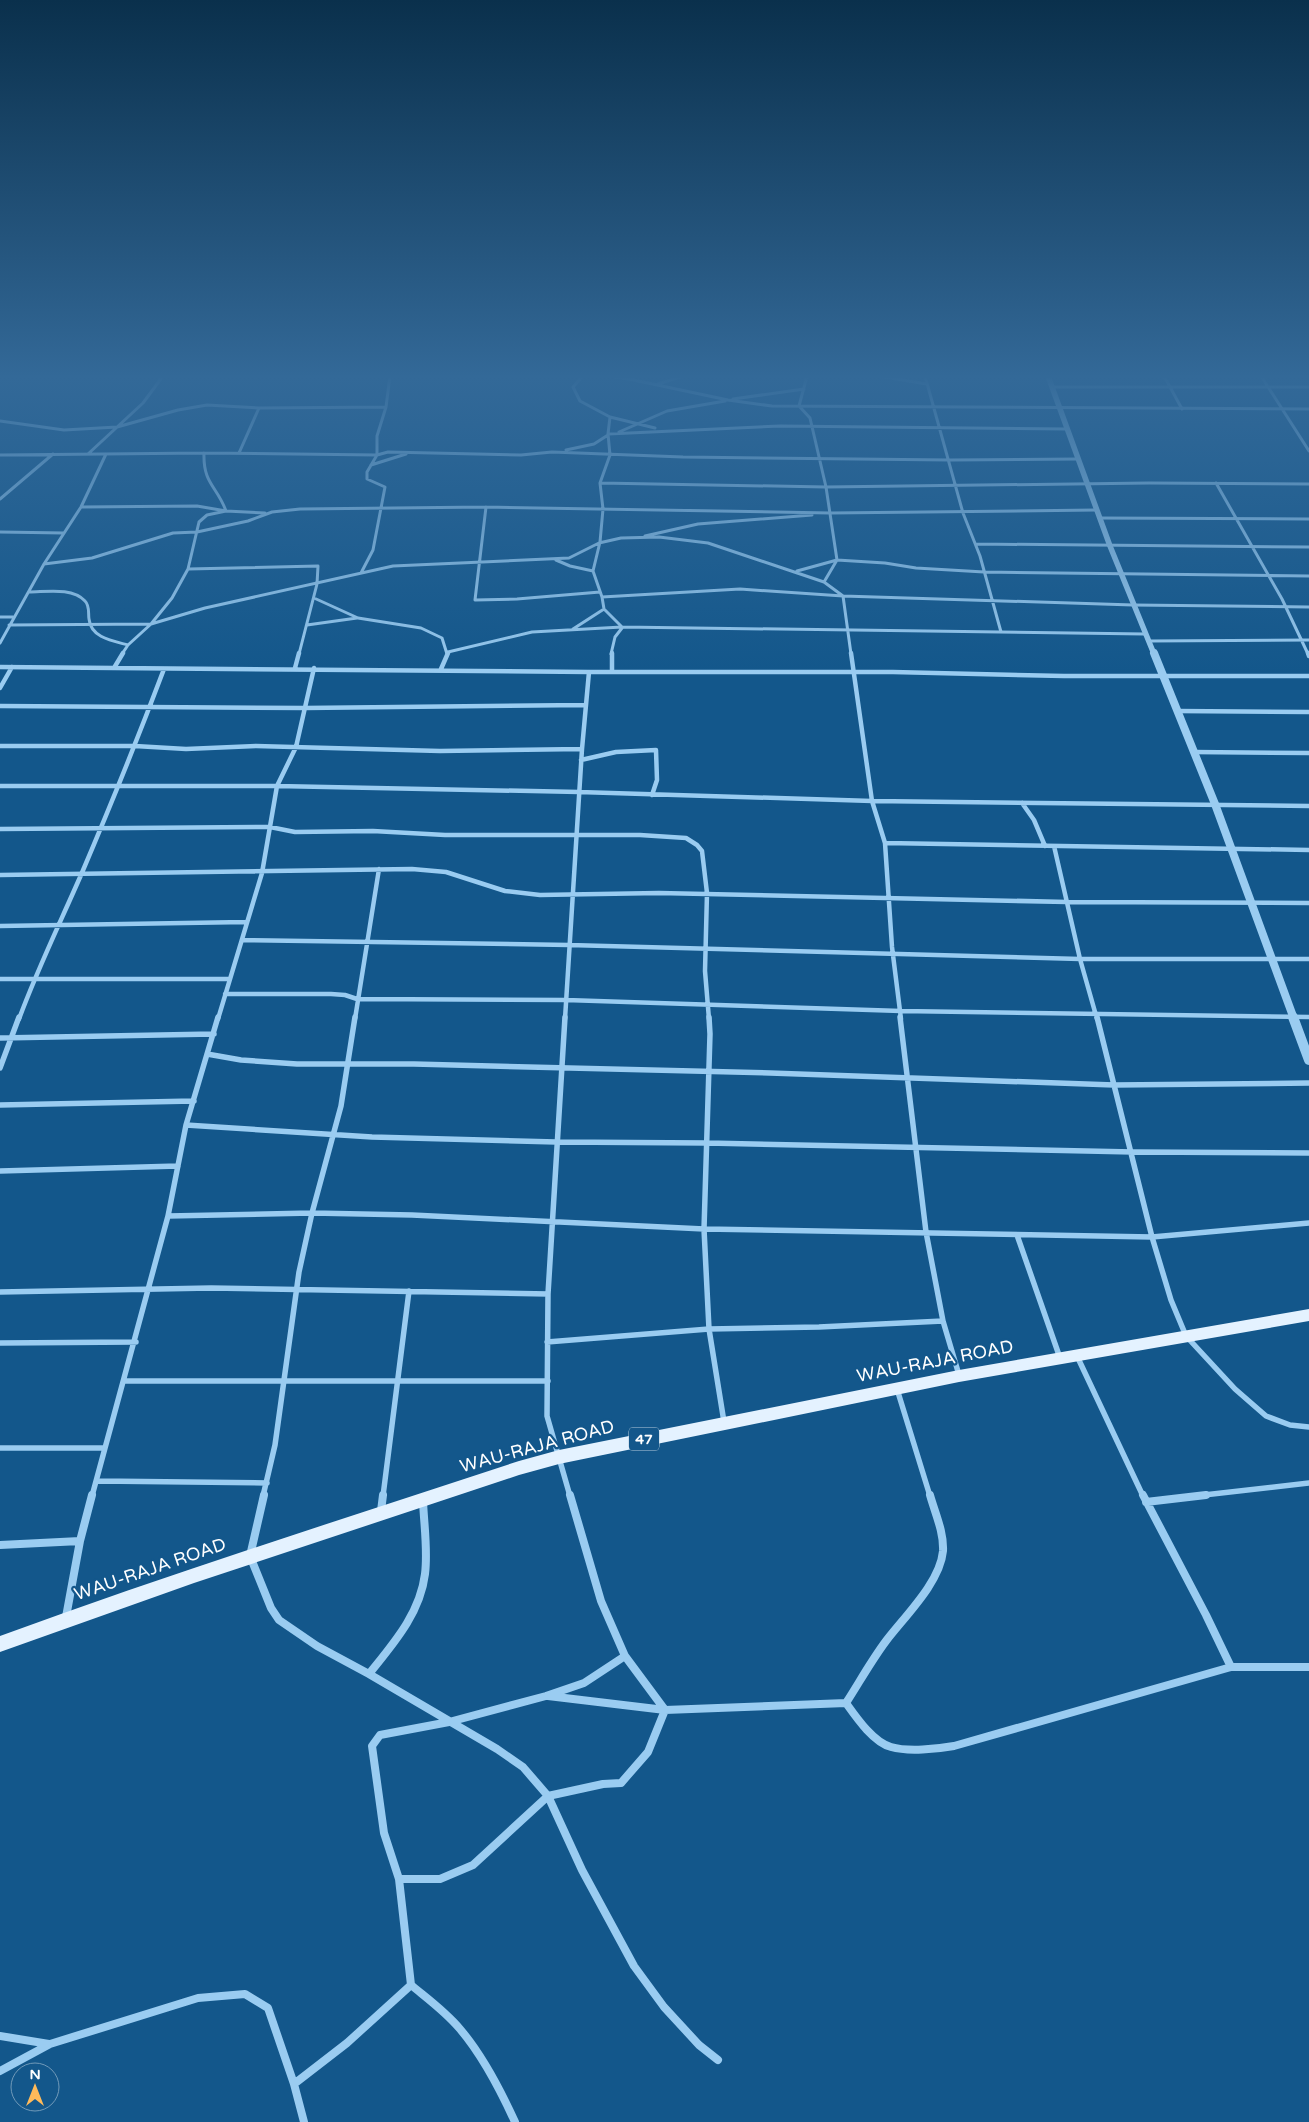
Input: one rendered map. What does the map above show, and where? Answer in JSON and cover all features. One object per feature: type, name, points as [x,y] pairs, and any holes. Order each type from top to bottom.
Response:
[{"type":"main road","name":"WAU-RAJA ROAD","points":[[0,1644],[65,1619],[250,1556],[519,1468],[559,1457],[959,1376],[1306,1317]]},
{"type":"street","points":[[0,499],[29,475]]},
{"type":"street","points":[[0,642],[44,564],[81,507],[96,475]]},
{"type":"street","points":[[205,475],[208,482],[224,502],[226,511]]},
{"type":"street","points":[[361,573],[370,560],[375,546],[380,507],[385,487],[367,479],[367,475]]},
{"type":"street","points":[[603,475],[600,483],[603,509],[600,542],[593,571],[604,609],[622,627]]},
{"type":"street","points":[[823,475],[837,560],[824,582]]},
{"type":"street","points":[[954,475],[963,513],[976,544],[1001,632]]},
{"type":"street","points":[[1084,475],[1133,605],[1215,804],[1309,1060]]},
{"type":"street","points":[[600,483],[826,487],[1216,483],[1309,484]]},
{"type":"street","points":[[1216,483],[1268,575],[1309,656]]},
{"type":"street","points":[[81,507],[197,506],[226,511],[268,513],[300,509],[380,507],[821,513],[963,513],[1096,510]]},
{"type":"street","points":[[486,507],[475,600],[517,600],[600,592]]},
{"type":"street","points":[[114,668],[128,645],[151,624],[172,598],[188,569],[199,522],[211,513],[226,511]]},
{"type":"street","points":[[44,564],[107,554],[173,533],[198,532],[248,520],[268,513]]},
{"type":"street","points":[[638,538],[706,523],[750,519],[783,520],[821,513]]},
{"type":"street","points":[[1099,518],[1309,519]]},
{"type":"street","points":[[0,532],[64,533]]},
{"type":"street","points":[[9,625],[151,624],[205,608],[402,564],[555,560],[583,554],[600,542],[611,539],[638,538],[676,539],[707,543],[798,571],[824,582],[843,596],[872,801],[885,843],[887,897],[893,954],[926,1232],[943,1321],[959,1376]]},
{"type":"street","points":[[976,544],[1309,547]]},
{"type":"street","points":[[555,560],[570,566],[593,571]]},
{"type":"street","points":[[798,571],[837,560],[885,562],[916,568],[984,572],[1013,570],[1122,575],[1309,576]]},
{"type":"street","points":[[188,569],[318,566],[314,598],[295,668]]},
{"type":"street","points":[[602,597],[740,589],[843,596],[992,601],[1309,607]]},
{"type":"street","points":[[29,592],[60,592],[82,598],[90,612],[90,625]]},
{"type":"street","points":[[314,598],[358,618],[421,628],[442,638],[448,652],[441,669]]},
{"type":"street","points":[[572,629],[604,609]]},
{"type":"street","points":[[0,617],[14,617]]},
{"type":"street","points":[[307,624],[358,618]]},
{"type":"street","points":[[90,625],[108,640],[128,645]]},
{"type":"street","points":[[448,652],[532,632],[622,627],[1145,634]]},
{"type":"street","points":[[612,672],[614,638],[622,627]]},
{"type":"street","points":[[1149,641],[1309,640]]},
{"type":"street","points":[[0,667],[441,669],[589,672],[853,672],[1064,676],[1309,676]]},
{"type":"street","points":[[0,688],[12,667]]},
{"type":"street","points":[[65,1619],[80,1541],[136,1342],[168,1216],[186,1125],[262,872],[277,786],[296,747],[314,668]]},
{"type":"street","points":[[0,1068],[34,978],[81,874],[135,746],[164,669]]},
{"type":"street","points":[[589,672],[581,760],[556,1142],[548,1294],[547,1416],[601,1601],[625,1656],[666,1710]]},
{"type":"street","points":[[0,706],[305,708],[585,705]]},
{"type":"street","points":[[1177,711],[1309,712]]},
{"type":"street","points":[[0,746],[135,746],[186,749],[256,746],[440,751],[582,749]]},
{"type":"street","points":[[581,760],[616,752],[656,750],[657,780],[652,795]]},
{"type":"street","points":[[1193,752],[1309,754]]},
{"type":"street","points":[[0,786],[277,786],[579,792],[872,801],[1309,806]]},
{"type":"street","points":[[1022,803],[1034,820],[1045,846]]},
{"type":"street","points":[[0,829],[270,827],[303,832],[445,835],[640,835],[686,838],[697,844],[702,850],[707,893],[705,949],[710,1034],[704,1229],[709,1329],[724,1423]]},
{"type":"street","points":[[885,843],[1309,850]]},
{"type":"street","points":[[1054,846],[1080,960],[1132,1152],[1152,1237],[1171,1300],[1186,1336],[1235,1389],[1266,1416],[1290,1425],[1309,1427]]},
{"type":"street","points":[[0,875],[412,869],[446,872],[505,890],[540,895],[659,892],[1067,902],[1309,903]]},
{"type":"street","points":[[379,870],[357,999],[349,1064],[341,1106],[312,1213],[296,1289],[275,1445],[250,1556],[271,1608],[279,1620],[317,1646],[369,1674],[497,1749],[523,1767],[548,1796],[582,1870],[634,1966],[664,2007],[699,2045],[718,2060]]},
{"type":"street","points":[[0,926],[246,922]]},
{"type":"street","points":[[242,940],[569,944],[1080,960],[1171,958],[1309,959]]},
{"type":"street","points":[[0,979],[230,979]]},
{"type":"street","points":[[225,994],[331,994],[345,995],[357,999],[566,1000],[901,1011],[1309,1018]]},
{"type":"street","points":[[0,1038],[214,1034]]},
{"type":"street","points":[[207,1054],[255,1062],[710,1072],[1114,1085],[1309,1083]]},
{"type":"street","points":[[0,1105],[194,1101]]},
{"type":"street","points":[[186,1125],[332,1135],[556,1142],[707,1143],[1132,1152],[1309,1153]]},
{"type":"street","points":[[0,1172],[178,1166]]},
{"type":"street","points":[[168,1216],[312,1213],[461,1217],[552,1223],[863,1234],[926,1232],[1152,1237],[1309,1223]]},
{"type":"street","points":[[1017,1235],[1031,1279],[1061,1359]]},
{"type":"street","points":[[0,1292],[149,1288],[409,1290],[548,1294]]},
{"type":"street","points":[[381,1514],[409,1290]]},
{"type":"street","points":[[547,1342],[709,1329],[819,1327],[943,1321]]},
{"type":"street","points":[[0,1343],[136,1342]]},
{"type":"street","points":[[1076,1355],[1146,1502],[1202,1607],[1230,1667]]},
{"type":"street","points":[[125,1381],[548,1381]]},
{"type":"street","points":[[846,1703],[885,1642],[919,1600],[937,1571],[943,1552],[942,1535],[897,1389]]},
{"type":"street","points":[[0,1448],[105,1448]]},
{"type":"street","points":[[97,1481],[267,1483]]},
{"type":"street","points":[[1146,1502],[1309,1483]]},
{"type":"street","points":[[369,1674],[407,1625],[420,1598],[426,1575],[423,1500]]},
{"type":"street","points":[[0,1545],[80,1541]]},
{"type":"street","points":[[515,2122],[496,2083],[459,2028],[411,1985],[399,1878],[384,1833],[372,1746],[380,1735],[449,1722],[546,1696],[584,1683],[625,1656]]},
{"type":"street","points":[[846,1703],[864,1728],[890,1747],[931,1750],[954,1746],[1230,1667],[1309,1667]]},
{"type":"street","points":[[546,1696],[666,1710],[846,1703]]},
{"type":"street","points":[[399,1878],[440,1878],[473,1864],[548,1796],[603,1784],[621,1783],[648,1752],[666,1710]]},
{"type":"street","points":[[294,2084],[347,2042],[411,1985]]},
{"type":"street","points":[[0,2071],[50,2044],[198,1998],[245,1994],[268,2008],[294,2084],[304,2122]]},
{"type":"street","points":[[0,2036],[50,2044]]}]
